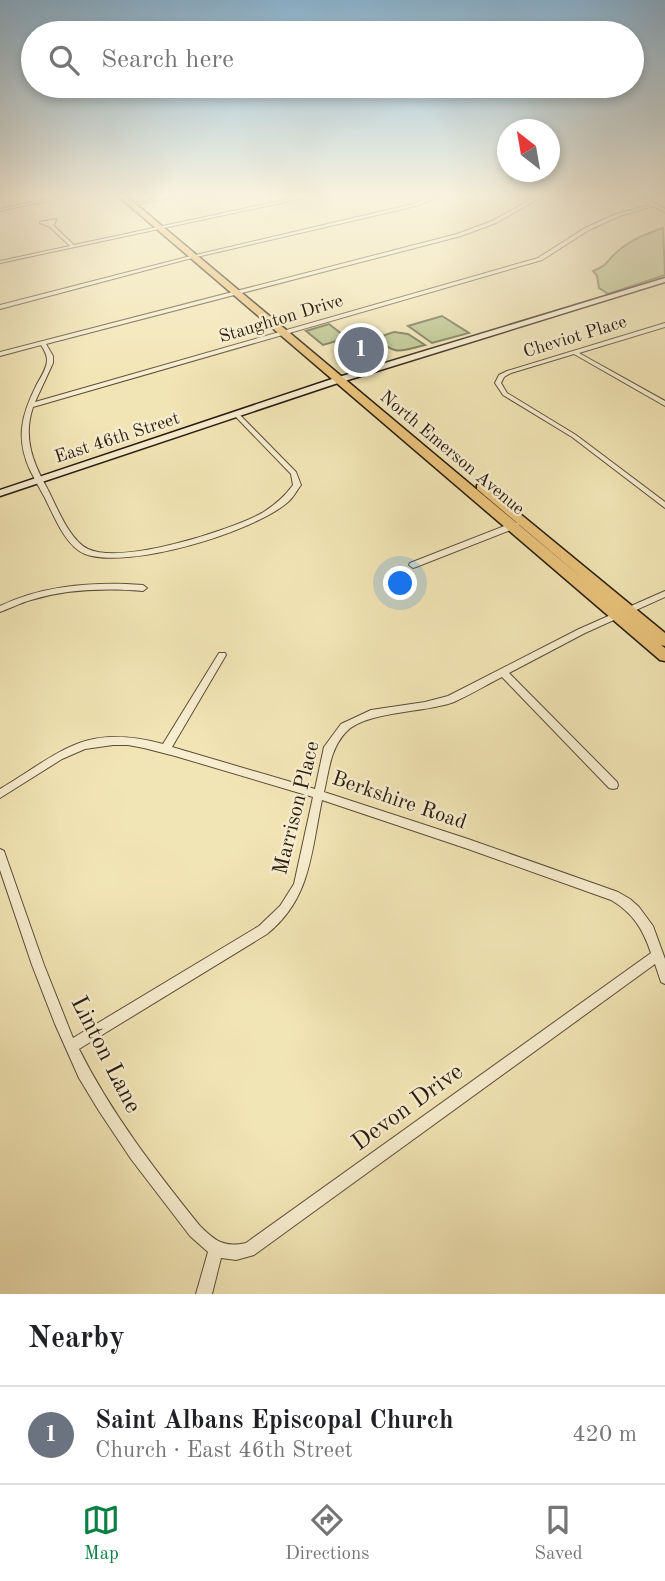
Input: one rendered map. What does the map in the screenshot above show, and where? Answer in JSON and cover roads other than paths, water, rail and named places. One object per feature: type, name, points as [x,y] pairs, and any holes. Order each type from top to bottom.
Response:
[{"type":"main road","name":"North Emerson Avenue","points":[[197,256],[622,613],[665,656]]},
{"type":"main road","name":"East 46th Street","points":[[0,493],[247,410],[665,280]]},
{"type":"main road","name":"North Emerson Avenue","points":[[622,613],[665,641]]},
{"type":"street","points":[[0,262],[28,255]]},
{"type":"street","points":[[0,354],[376,255]]},
{"type":"street","name":"Staughton Drive","points":[[29,406],[547,255]]},
{"type":"street","points":[[0,307],[197,256]]},
{"type":"street","name":"Cheviot Place","points":[[665,325],[509,372],[501,376],[498,383],[505,394],[574,436],[665,506]]},
{"type":"street","points":[[43,343],[50,356],[50,363],[29,406],[24,430],[29,461],[74,542],[94,554],[123,555],[215,535],[280,505],[293,494],[297,485],[292,470],[241,414]]},
{"type":"street","points":[[574,352],[665,404]]},
{"type":"street","points":[[413,565],[517,524]]},
{"type":"street","points":[[0,608],[38,595],[116,585],[144,587]]},
{"type":"street","name":"Marrison Place","points":[[71,1046],[262,930],[278,917],[291,901],[299,884],[329,747],[338,732],[353,720],[440,702],[665,594]]},
{"type":"street","points":[[165,750],[222,655]]},
{"type":"street","points":[[503,672],[613,785]]},
{"type":"street","name":"Berkshire Road","points":[[0,794],[51,760],[88,744],[130,741],[165,750],[318,793],[619,898],[633,907],[645,920],[665,978]]},
{"type":"street","name":"Linton Lane","points":[[0,854],[50,996],[94,1092],[128,1144],[205,1242],[216,1250]]},
{"type":"street","name":"Devon Drive","points":[[216,1250],[225,1253],[250,1250],[658,955]]},
{"type":"street","points":[[204,1294],[216,1250]]},
{"type":"place","name":"Saint Albans Episcopal Church","points":[[361,350]]}]
